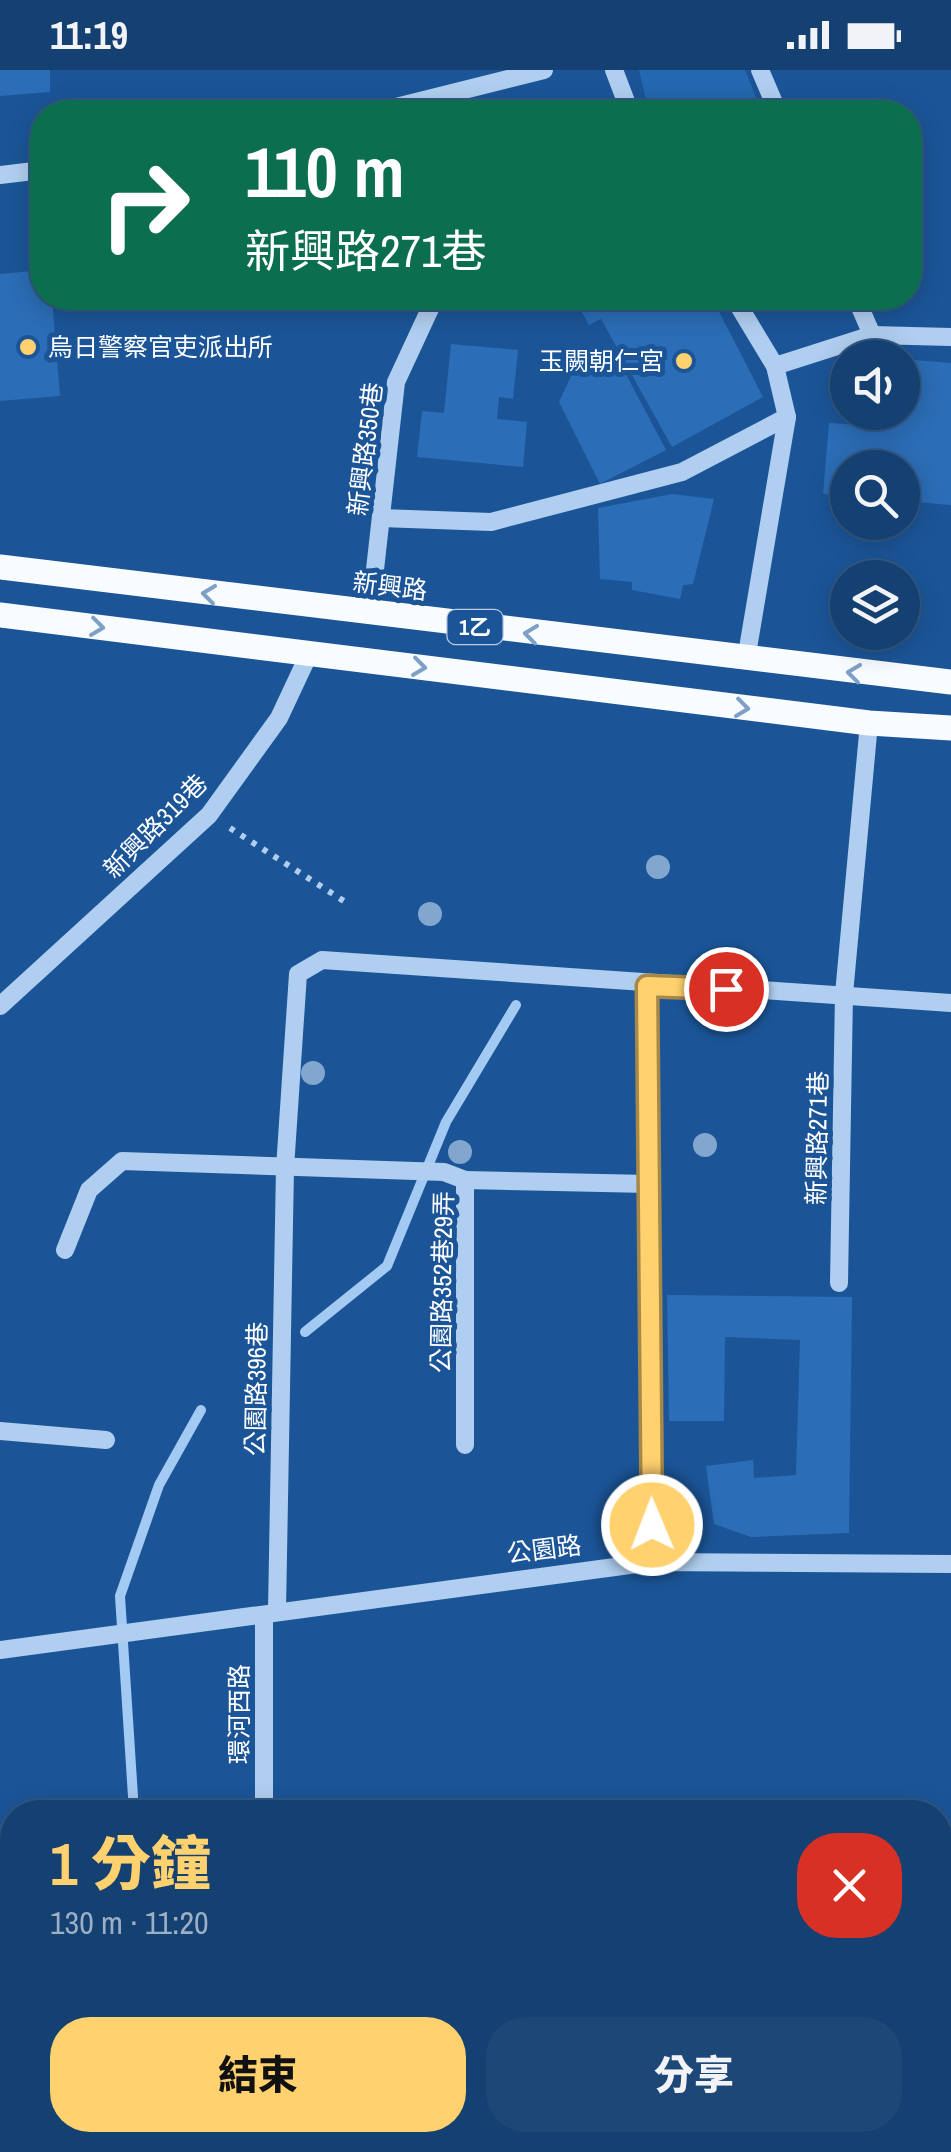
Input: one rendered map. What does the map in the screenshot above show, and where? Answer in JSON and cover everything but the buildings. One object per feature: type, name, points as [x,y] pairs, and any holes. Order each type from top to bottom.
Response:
[{"type":"main road","name":"新興路","points":[[0,567],[951,682]]},
{"type":"main road","name":"1乙","points":[[0,615],[869,724],[951,728]]},
{"type":"street","points":[[424,100],[544,70]]},
{"type":"street","points":[[614,70],[625,100]]},
{"type":"street","points":[[760,70],[773,100]]},
{"type":"street","points":[[0,175],[30,171]]},
{"type":"street","name":"新興路350巷","points":[[370,614],[396,382],[429,310]]},
{"type":"street","points":[[741,310],[775,366],[787,417],[746,660]]},
{"type":"street","points":[[861,310],[872,334]]},
{"type":"street","points":[[775,366],[872,334],[951,337]]},
{"type":"street","points":[[381,518],[491,522],[682,472],[787,417]]},
{"type":"street","name":"新興路319巷","points":[[0,1006],[209,815],[279,718],[308,654]]},
{"type":"street","name":"新興路271巷","points":[[839,1283],[844,994],[869,724]]},
{"type":"street","name":"公園路396巷","points":[[270,1613],[286,1168],[298,974],[322,960],[647,986]]},
{"type":"street","points":[[652,1562],[647,986],[844,994],[951,1003]]},
{"type":"street","points":[[64,1250],[89,1190],[122,1160],[444,1172],[466,1180]]},
{"type":"street","name":"公園路352巷29弄","points":[[466,1444],[466,1180],[649,1184]]},
{"type":"street","points":[[0,1431],[106,1440]]},
{"type":"street","name":"公園路","points":[[0,1650],[652,1562],[951,1564]]},
{"type":"street","name":"環河西路","points":[[264,1800],[270,1613]]},
{"type":"path","points":[[209,815],[347,903]]},
{"type":"shaded area","points":[[639,70],[745,70],[757,100],[646,100]]},
{"type":"waterway","points":[[305,1332],[387,1266],[446,1122],[516,1005]]},
{"type":"waterway","points":[[133,1800],[120,1596],[159,1485],[201,1410]]},
{"type":"place","name":"烏日警察官吏派出所","points":[[28,347]]},
{"type":"place","name":"玉闕朝仁宮","points":[[684,361]]},
{"type":"route","points":[[652,1525],[647,986],[726,989]]}]
